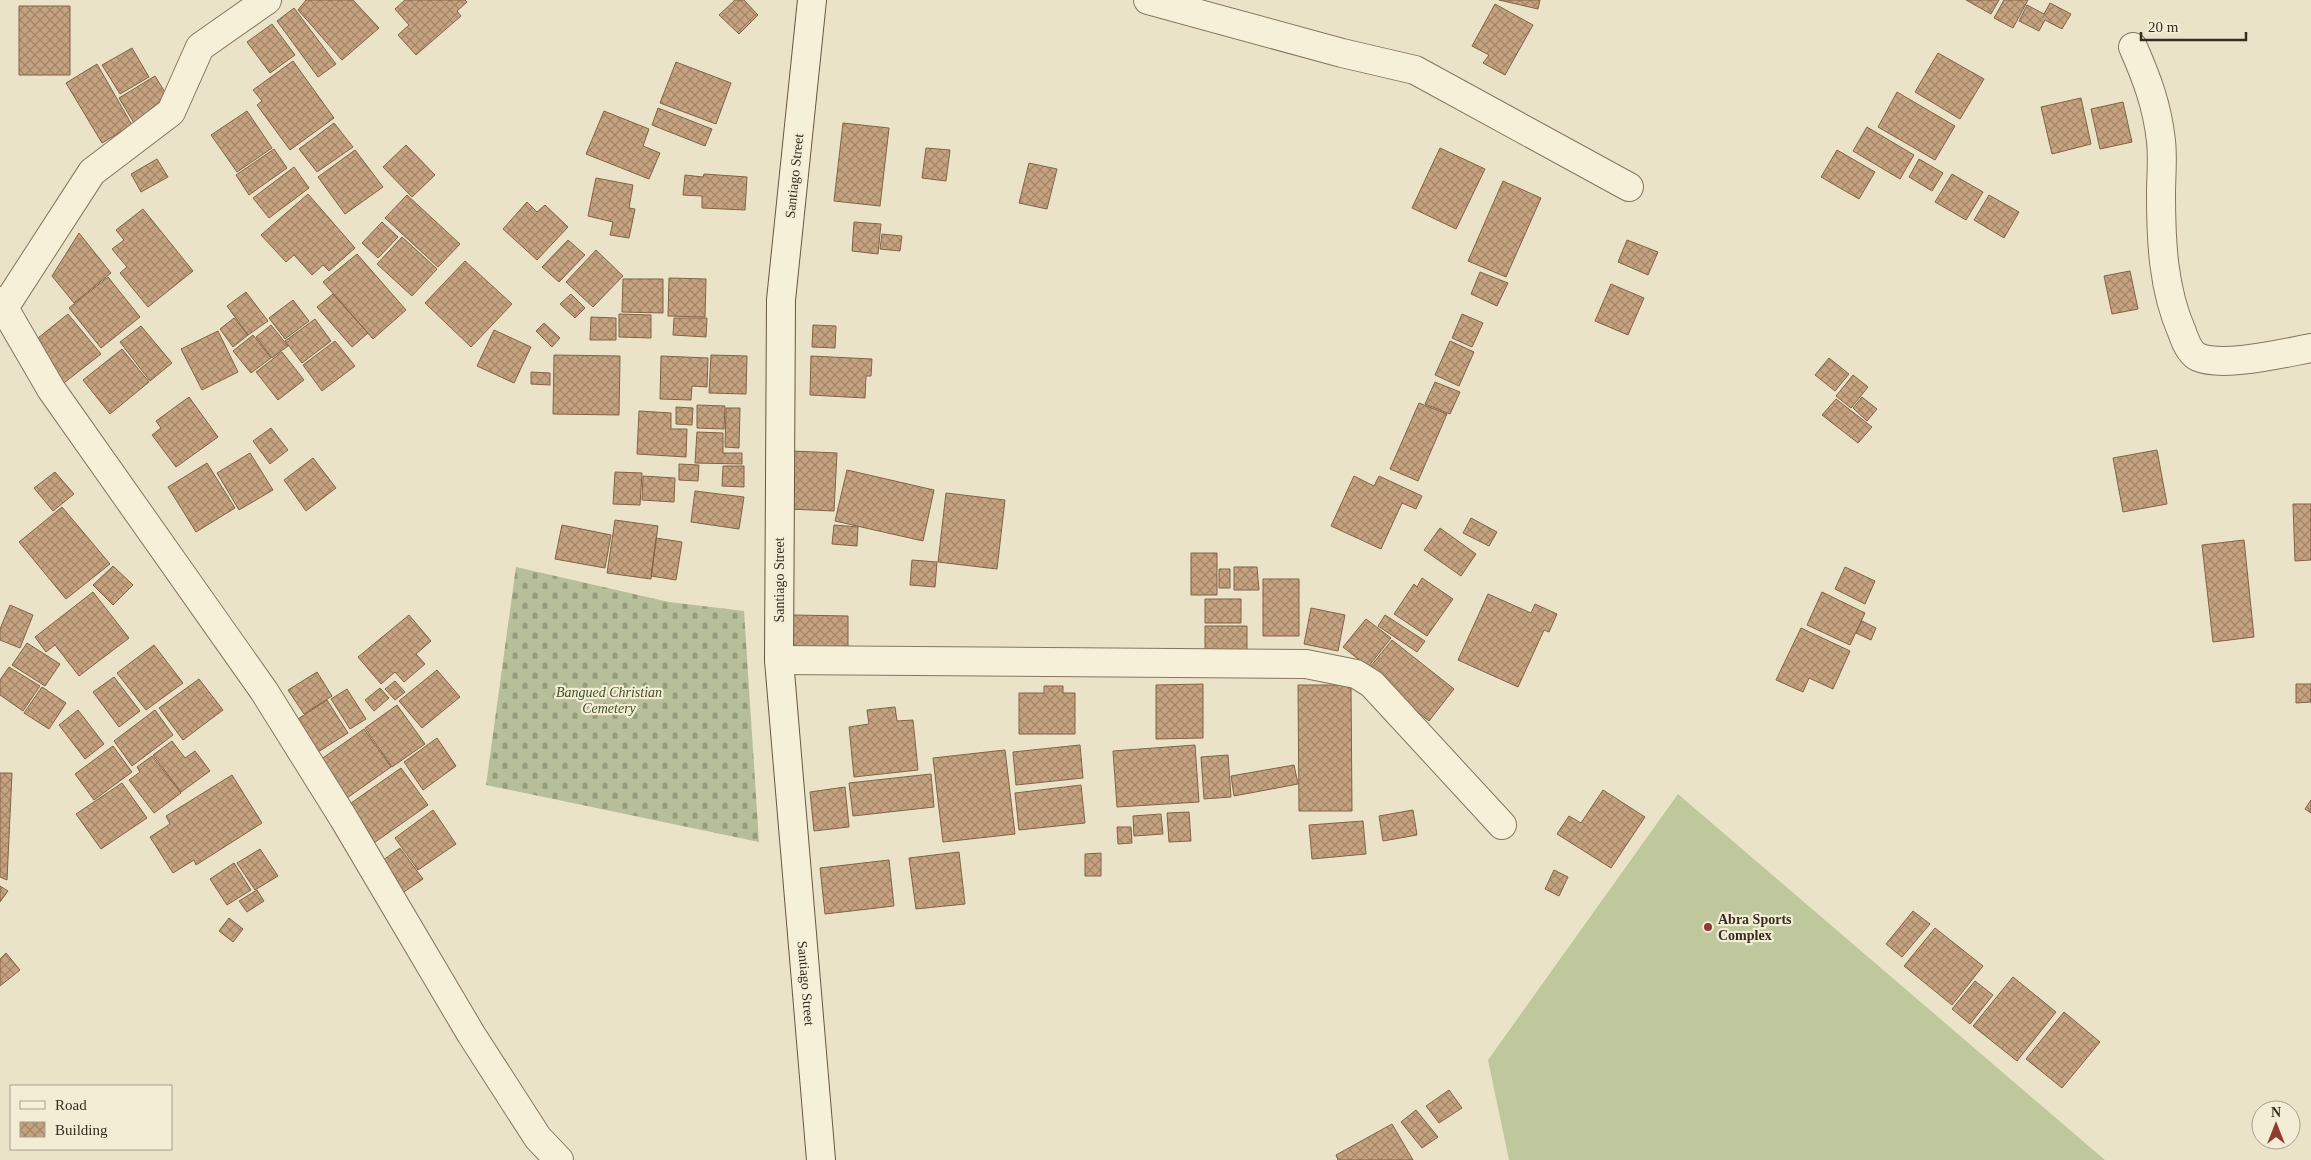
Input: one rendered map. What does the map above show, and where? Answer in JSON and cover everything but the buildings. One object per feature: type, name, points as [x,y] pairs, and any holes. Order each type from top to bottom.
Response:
[{"type":"street","points":[[267,0],[200,48],[171,112],[92,172],[2,305],[61,404],[264,691],[344,819],[471,1034],[538,1138],[559,1160]]},
{"type":"street","name":"Santiago Street","points":[[812,0],[781,300],[779,660],[821,1160]]},
{"type":"street","points":[[1148,0],[1342,53],[1415,70],[1628,187]]},
{"type":"street","points":[[2133,47],[2152,90],[2161,142],[2161,225],[2168,292],[2186,344],[2196,356],[2212,361],[2242,359],[2311,348]]},
{"type":"street","points":[[779,660],[1306,664],[1356,674],[1372,684],[1502,826]]},
{"type":"green space","name":"Bangued Christian Cemetery","points":[[516,567],[669,602],[744,611],[759,842],[486,785]]},
{"type":"green space","name":"Abra Sports Complex","points":[[1678,794],[2105,1160],[1509,1160],[1488,1060]]},
{"type":"place","name":"Abra Sports Complex","points":[[1708,927]]}]
